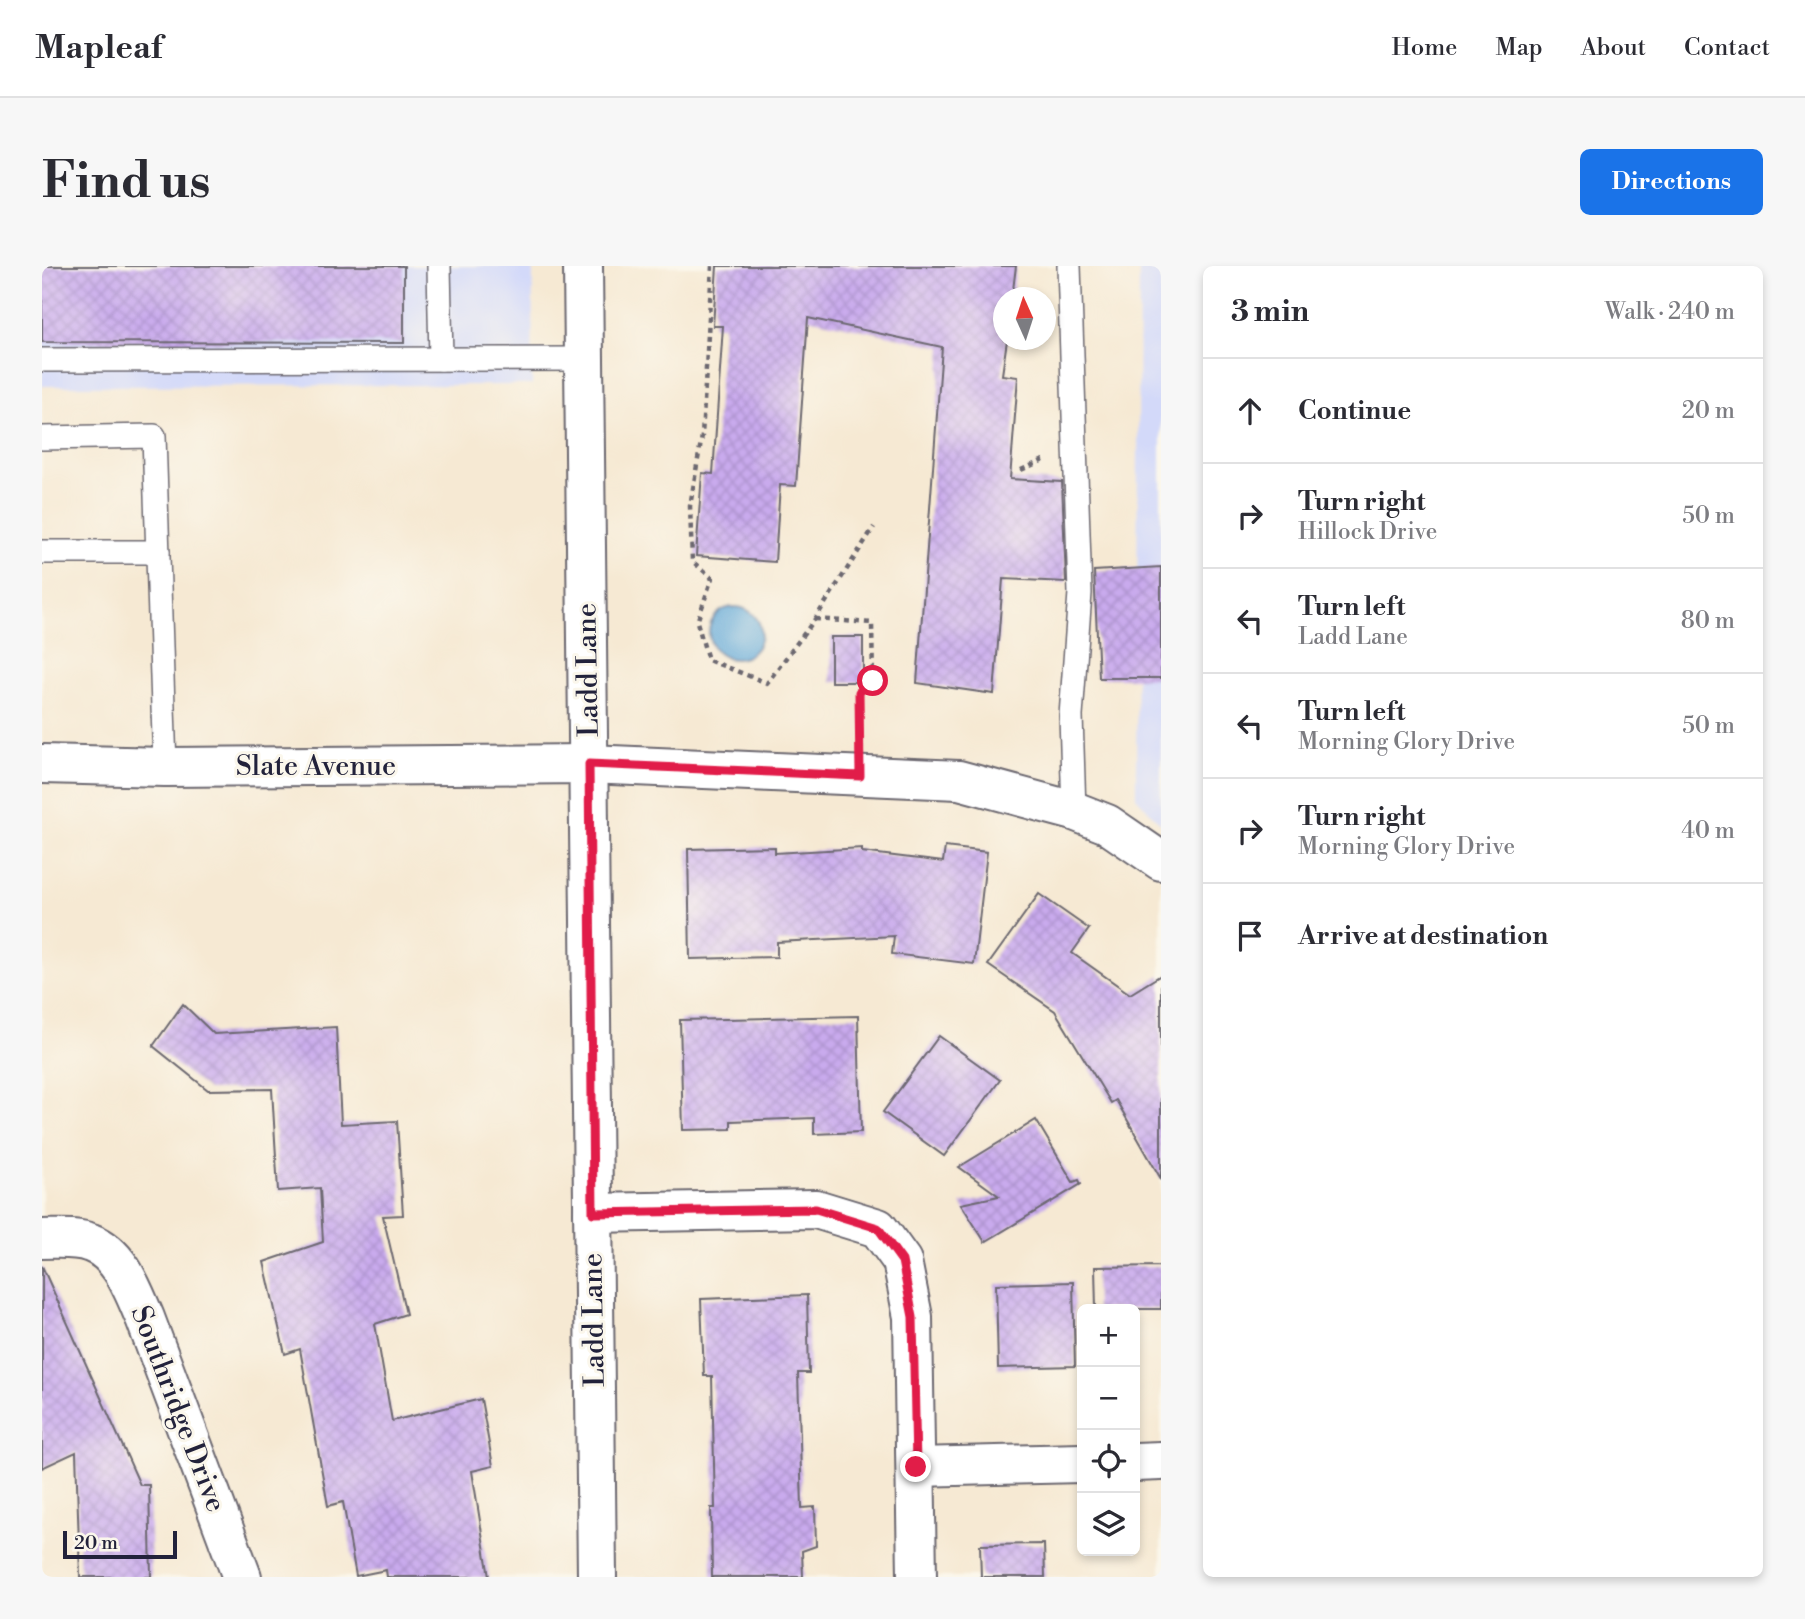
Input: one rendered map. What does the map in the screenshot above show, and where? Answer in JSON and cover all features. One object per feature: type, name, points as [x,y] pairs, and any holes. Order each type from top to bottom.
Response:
[{"type":"street","name":"Ladd Lane","points":[[583,266],[597,1577]]},
{"type":"street","name":"Slate Avenue","points":[[42,764],[165,767],[589,764],[959,780],[1074,811],[1107,824],[1161,861]]},
{"type":"street","points":[[593,1213],[816,1209],[878,1228],[902,1261],[913,1317],[917,1577]]},
{"type":"street","name":"Southridge Drive","points":[[42,1239],[90,1242],[111,1256],[131,1286],[242,1577]]},
{"type":"street","points":[[1140,1462],[1161,1461]]},
{"type":"street","points":[[916,1467],[1077,1463]]},
{"type":"lane","points":[[439,266],[441,359]]},
{"type":"lane","points":[[1069,266],[1080,593],[1071,716],[1074,811]]},
{"type":"lane","points":[[42,360],[584,359]]},
{"type":"lane","points":[[42,438],[154,436],[165,767]]},
{"type":"lane","points":[[42,552],[158,552]]},
{"type":"path","points":[[712,266],[702,436],[690,506],[692,561],[712,578],[697,622],[708,660],[766,683],[815,618],[874,527]]},
{"type":"path","points":[[815,618],[872,623],[873,681],[859,692],[860,776]]},
{"type":"shaded area","points":[[42,266],[533,266],[532,385],[42,386]]},
{"type":"shaded area","points":[[1139,266],[1161,266],[1161,824],[1136,797]]},
{"type":"water","points":[[735,607],[754,614],[761,633],[754,652],[735,659],[716,652],[709,633],[716,614]]},
{"type":"building","points":[[42,266],[404,266],[404,343],[42,342]]},
{"type":"building","points":[[717,266],[1016,266],[1013,287],[993,287],[993,350],[1006,350],[1002,375],[1018,377],[1010,479],[1062,482],[1066,582],[1003,579],[994,694],[917,683],[942,347],[808,318],[796,486],[780,485],[775,562],[696,556],[702,473],[713,474],[723,326],[713,326]]},
{"type":"building","points":[[1161,567],[1161,678],[1099,678],[1094,571]]},
{"type":"building","points":[[831,637],[863,637],[863,682],[831,682]]},
{"type":"building","points":[[775,847],[775,853],[862,848],[862,852],[943,862],[945,847],[987,852],[974,964],[892,954],[894,936],[777,942],[777,957],[690,959],[688,849]]},
{"type":"building","points":[[1039,894],[1089,929],[1072,953],[1130,994],[1161,975],[1161,1179],[1116,1100],[1111,1103],[1055,1011],[988,965]]},
{"type":"building","points":[[183,1004],[214,1034],[336,1027],[341,1124],[397,1121],[403,1215],[383,1216],[406,1314],[375,1324],[392,1421],[481,1399],[493,1466],[472,1471],[489,1577],[387,1577],[386,1570],[356,1576],[343,1502],[328,1506],[300,1349],[285,1354],[264,1262],[323,1242],[320,1188],[278,1191],[272,1089],[208,1090],[153,1046]]},
{"type":"building","points":[[858,1016],[861,1132],[814,1134],[814,1118],[731,1121],[731,1129],[683,1130],[680,1020]]},
{"type":"building","points":[[939,1036],[1000,1080],[944,1156],[883,1112]]},
{"type":"building","points":[[1036,1120],[1073,1182],[1079,1180],[1081,1184],[985,1242],[961,1204],[999,1196],[959,1167]]},
{"type":"building","points":[[42,1266],[140,1485],[149,1485],[151,1577],[80,1577],[76,1452],[42,1468]]},
{"type":"building","points":[[1161,1266],[1161,1309],[1140,1309],[1140,1304],[1096,1304],[1095,1267]]},
{"type":"building","points":[[1073,1282],[1075,1366],[998,1368],[996,1284]]},
{"type":"building","points":[[807,1295],[809,1373],[798,1373],[802,1508],[815,1507],[816,1546],[802,1551],[803,1577],[712,1577],[711,1508],[715,1508],[712,1376],[704,1376],[701,1299]]},
{"type":"building","points":[[1044,1544],[1045,1577],[981,1577],[980,1545]]},
{"type":"route","points":[[873,681],[859,692],[860,776],[589,764],[593,1213],[816,1209],[878,1228],[902,1261],[913,1317],[916,1467]]}]
